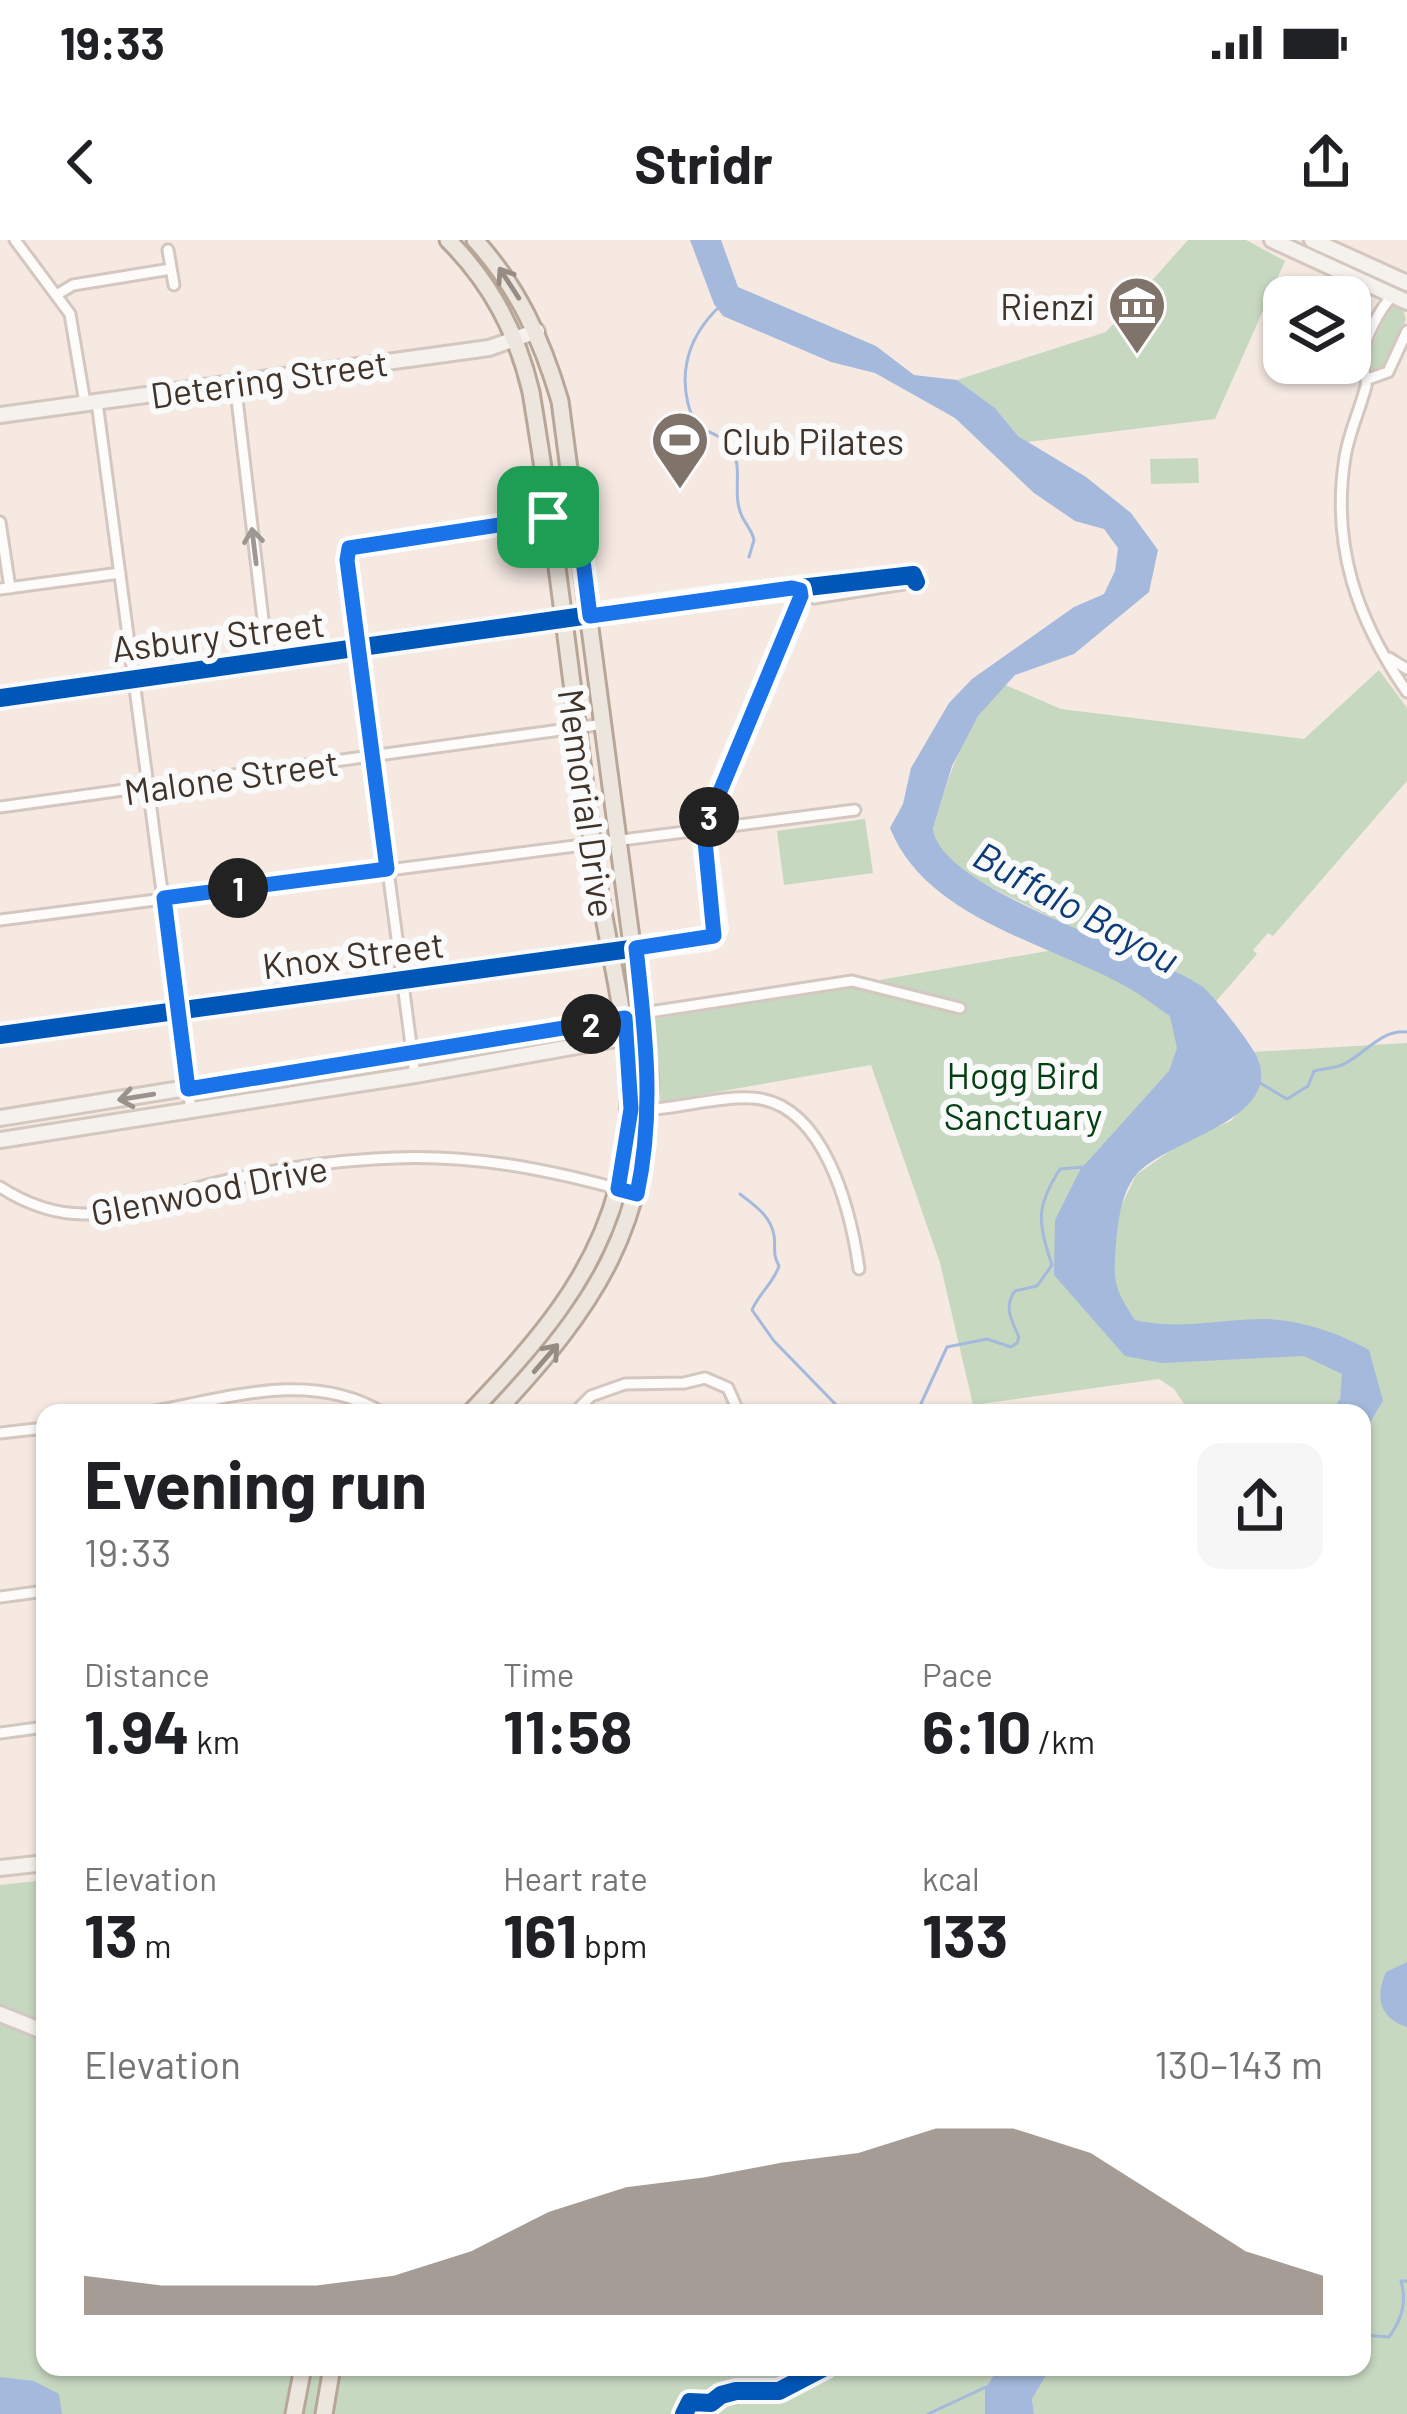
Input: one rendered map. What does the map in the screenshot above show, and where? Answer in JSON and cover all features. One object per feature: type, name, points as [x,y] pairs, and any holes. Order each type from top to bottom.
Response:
[{"type":"main road","name":"Memorial Drive","points":[[448,240],[488,288],[516,340],[531,392],[592,842],[628,1037],[631,1109],[618,1189],[592,1258],[554,1321],[479,1404]]},
{"type":"main road","name":"Memorial Drive","points":[[475,240],[506,276],[536,332],[560,401],[636,948],[649,1110],[637,1194],[622,1238],[581,1313],[509,1404]]},
{"type":"main road","points":[[1272,240],[1400,299]]},
{"type":"main road","points":[[1312,240],[1407,285]]},
{"type":"main road","name":"Detering Street","points":[[0,415],[489,348],[536,332]]},
{"type":"main road","points":[[0,1118],[643,1013]]},
{"type":"main road","points":[[0,1140],[628,1037],[643,1013]]},
{"type":"main road","points":[[512,1037],[515,1057]]},
{"type":"main road","points":[[581,1313],[578,1300],[593,1276],[592,1258]]},
{"type":"main road","points":[[493,1389],[503,1404]]},
{"type":"main road","points":[[0,1868],[36,1864]]},
{"type":"main road","points":[[0,2014],[36,2028]]},
{"type":"main road","points":[[294,2414],[301,2376]]},
{"type":"main road","points":[[324,2414],[330,2376]]},
{"type":"street","points":[[15,240],[58,294],[75,327],[91,402],[120,573],[191,1111]]},
{"type":"street","points":[[168,250],[174,285]]},
{"type":"street","points":[[58,294],[73,285],[171,268]]},
{"type":"street","points":[[1371,337],[1384,305],[1400,299],[1407,285]]},
{"type":"street","points":[[1371,379],[1388,372],[1407,331]]},
{"type":"street","points":[[235,382],[268,662]]},
{"type":"street","points":[[1367,384],[1346,454],[1342,535],[1370,636],[1407,692]]},
{"type":"street","points":[[415,1075],[358,650],[349,548],[577,513]]},
{"type":"street","points":[[0,522],[5,589],[120,573]]},
{"type":"street","name":"Asbury Street","points":[[0,698],[800,590],[814,598],[871,585]]},
{"type":"street","points":[[704,830],[797,608],[800,590]]},
{"type":"street","points":[[1385,655],[1407,670]]},
{"type":"street","name":"Malone Street","points":[[0,807],[604,724]]},
{"type":"street","points":[[0,920],[854,810]]},
{"type":"street","name":"Knox Street","points":[[0,1035],[714,936],[704,830]]},
{"type":"street","points":[[643,1013],[852,980],[960,1008]]},
{"type":"street","points":[[631,1109],[749,1097],[784,1108],[808,1130],[838,1177],[848,1202],[859,1269]]},
{"type":"street","name":"Glenwood Drive","points":[[0,1187],[42,1210],[82,1216],[110,1214],[231,1180],[417,1156],[497,1160],[637,1194]]},
{"type":"street","points":[[586,1404],[608,1387],[705,1378],[728,1388],[735,1404]]},
{"type":"street","points":[[192,1404],[277,1388],[332,1392],[361,1404]]},
{"type":"street","points":[[0,1433],[36,1429]]},
{"type":"street","points":[[0,1597],[36,1593]]},
{"type":"street","points":[[0,1733],[36,1728]]},
{"type":"green space","name":"Rienzi","points":[[1188,240],[1246,240],[1285,261],[1278,276],[1263,276],[1263,311],[1215,419],[1028,442],[995,408],[957,380],[1106,332]]},
{"type":"green space","points":[[1402,306],[1406,319],[1386,366],[1373,372],[1371,349],[1388,309]]},
{"type":"green space","points":[[1198,458],[1199,483],[1151,484],[1150,459]]},
{"type":"green space","name":"Hogg Bird Sanctuary","points":[[1379,670],[1407,708],[1407,781],[1273,936],[1268,933],[1253,950],[1257,954],[1212,1006],[1175,1138],[1125,1184],[1119,1211],[1136,1175],[1187,1139],[1231,1121],[1260,1081],[1259,1060],[1252,1052],[1407,1043],[1407,2414],[1034,2414],[1032,2399],[1046,2376],[1371,2376],[1371,1421],[1383,1401],[1264,1319],[1170,1327],[1134,1320],[1112,1284],[1118,1215],[1105,1283],[1129,1322],[1284,1343],[1343,1374],[1336,1404],[1184,1404],[1159,1379],[973,1404],[940,1263],[871,1065],[660,1102],[654,1019],[1088,944],[955,864],[940,847],[933,828],[968,733],[1003,684],[1061,709],[1304,739]]},
{"type":"green space","points":[[865,819],[873,873],[784,885],[777,831]]},
{"type":"green space","points":[[36,1881],[36,2376],[993,2376],[985,2389],[985,2414],[0,2414],[0,1885]]},
{"type":"water","points":[[690,240],[721,240],[738,287],[876,346],[914,375],[957,380],[995,408],[1018,436],[1086,477],[1131,513],[1158,550],[1149,592],[1074,654],[1015,675],[978,716],[952,766],[933,828],[944,851],[1007,897],[1203,987],[1258,1059],[1261,1080],[1253,1098],[1238,1113],[1151,1162],[1131,1182],[1118,1226],[1115,1267],[1116,1284],[1135,1320],[1182,1324],[1259,1319],[1330,1332],[1369,1350],[1383,1401],[1371,1421],[1371,1404],[1336,1404],[1342,1374],[1304,1356],[1162,1363],[1125,1356],[1054,1275],[1055,1220],[1080,1170],[1169,1071],[1177,1048],[1170,1016],[1101,974],[962,908],[908,860],[890,828],[903,804],[911,768],[949,703],[972,679],[1074,607],[1104,594],[1115,571],[1118,548],[1104,529],[1075,521],[1034,493],[955,418],[875,373],[831,362],[723,316]]},
{"type":"water","points":[[1407,1962],[1407,2027],[1390,2018],[1380,1998],[1386,1972]]},
{"type":"water","points":[[993,2376],[1046,2376],[1032,2399],[1034,2414],[985,2414],[985,2389]]},
{"type":"water","points":[[0,2377],[34,2381],[59,2394],[62,2414],[0,2414]]},
{"type":"waterway","points":[[720,306],[691,348],[686,395],[697,428],[716,435],[734,454],[738,502],[754,540],[749,557]]},
{"type":"waterway","points":[[1260,1083],[1287,1099],[1308,1086],[1314,1071],[1341,1066],[1381,1038],[1407,1032]]},
{"type":"waterway","points":[[921,1404],[947,1347],[987,1339],[1011,1347],[1017,1343],[1011,1297],[1015,1291],[1037,1286],[1052,1265],[1041,1216],[1046,1194],[1060,1169],[1084,1167]]},
{"type":"waterway","points":[[740,1194],[769,1222],[779,1266],[752,1310],[774,1341],[835,1404]]},
{"type":"waterway","points":[[1371,2336],[1389,2337],[1402,2310],[1401,2281],[1407,2281]]},
{"type":"waterway","points":[[928,2414],[986,2387]]},
{"type":"cycle path","points":[[0,698],[711,598],[913,575],[916,582]]},
{"type":"cycle path","points":[[0,1035],[711,938],[716,929],[703,830],[797,608],[800,589]]},
{"type":"cycle path","points":[[684,2414],[690,2402],[711,2403],[736,2391],[779,2391],[808,2376]]},
{"type":"place","name":"Rienzi","points":[[1137,356]]},
{"type":"place","name":"Club Pilates","points":[[680,491]]},
{"type":"route","points":[[577,513],[590,616],[792,588],[800,590],[801,596],[704,830],[716,932],[708,939],[636,948],[650,1073],[645,1155],[637,1194],[618,1189],[631,1109],[625,1018],[188,1089],[164,898],[387,869],[349,548],[548,517],[577,513]]},
{"type":"water label","name":"Buffalo Bayou","points":[[1077,906]]}]
